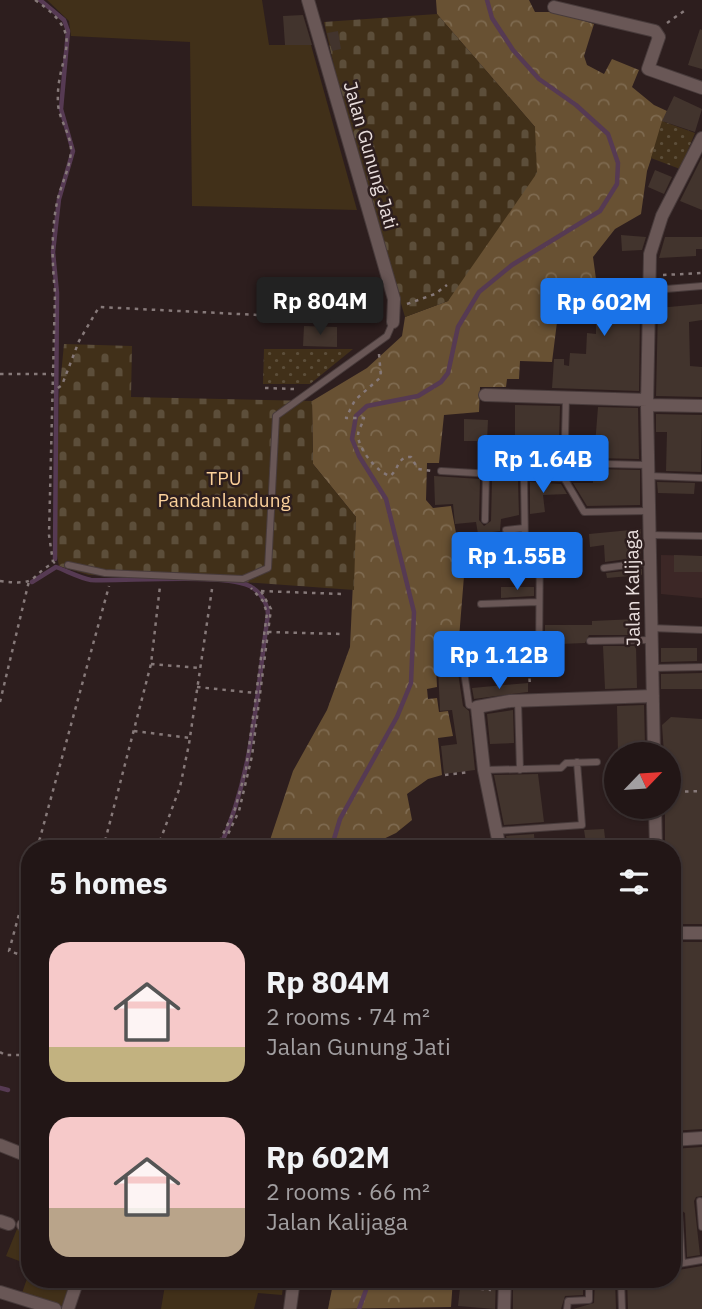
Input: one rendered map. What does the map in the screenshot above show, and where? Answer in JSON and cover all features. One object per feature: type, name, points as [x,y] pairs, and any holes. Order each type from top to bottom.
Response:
[{"type":"street","name":"Jalan Gunung Jati","points":[[308,0],[394,299],[393,322]]},
{"type":"street","points":[[554,7],[658,33],[648,69],[702,88]]},
{"type":"street","name":"Jalan Kalijaga","points":[[654,742],[647,402],[650,254],[658,226],[702,138]]},
{"type":"street","points":[[485,395],[566,397],[702,407]]},
{"type":"street","points":[[498,840],[484,770],[477,707],[524,700],[653,696]]},
{"type":"street","points":[[655,819],[656,840]]},
{"type":"street","points":[[681,933],[702,933]]},
{"type":"street","points":[[681,1139],[702,1138]]},
{"type":"street","points":[[0,1145],[21,1153]]},
{"type":"street","points":[[68,1309],[75,1288]]},
{"type":"street","points":[[290,1309],[292,1288]]},
{"type":"street","points":[[504,1309],[505,1288]]},
{"type":"street","points":[[0,1292],[55,1309]]},
{"type":"lane","points":[[649,300],[656,299],[666,289],[702,286]]},
{"type":"lane","points":[[68,565],[105,573],[243,579],[262,573],[270,564],[274,422],[281,412],[387,336],[393,322]]},
{"type":"lane","points":[[566,397],[564,478],[584,512],[649,511]]},
{"type":"lane","points":[[564,463],[702,478]]},
{"type":"lane","points":[[441,471],[524,478],[564,478]]},
{"type":"lane","points":[[485,520],[486,473]]},
{"type":"lane","points":[[477,707],[468,705],[463,665],[539,658],[540,541],[525,543],[524,478]]},
{"type":"lane","points":[[506,530],[524,528]]},
{"type":"lane","points":[[650,535],[702,536]]},
{"type":"lane","points":[[604,568],[650,562]]},
{"type":"lane","points":[[481,604],[538,602]]},
{"type":"lane","points":[[590,641],[702,630]]},
{"type":"lane","points":[[652,668],[702,667]]},
{"type":"lane","points":[[520,770],[524,700]]},
{"type":"lane","points":[[497,831],[582,825],[576,762]]},
{"type":"lane","points":[[484,770],[561,768],[565,763],[597,762]]},
{"type":"lane","points":[[701,1201],[702,1227]]},
{"type":"lane","points":[[681,1247],[682,1263],[702,1260]]},
{"type":"lane","points":[[567,1309],[568,1301],[589,1300],[589,1288]]},
{"type":"lane","points":[[621,1288],[622,1309]]},
{"type":"path","points":[[35,0],[56,14],[66,33],[57,102],[71,142],[68,173],[57,200],[51,253],[55,293],[49,535],[53,562]]},
{"type":"path","points":[[658,33],[669,20],[684,10]]},
{"type":"path","points":[[649,276],[702,273]]},
{"type":"path","points":[[393,308],[435,294],[447,285]]},
{"type":"path","points":[[51,392],[62,385],[79,341],[99,307],[393,322]]},
{"type":"path","points":[[377,344],[381,377],[355,400],[346,418],[364,418],[358,433],[360,445],[384,474],[390,476],[395,473],[400,460],[405,457],[411,457],[418,470],[441,471]]},
{"type":"path","points":[[0,374],[52,374]]},
{"type":"path","points":[[265,388],[315,390]]},
{"type":"path","points":[[53,562],[68,565]]},
{"type":"path","points":[[0,581],[29,581],[39,577],[53,562]]},
{"type":"path","points":[[105,840],[151,664],[161,579]]},
{"type":"path","points":[[39,840],[111,580]]},
{"type":"path","points":[[0,702],[29,581]]},
{"type":"path","points":[[160,840],[180,787],[213,582]]},
{"type":"path","points":[[220,840],[235,809],[246,769],[266,608],[251,588],[243,586]]},
{"type":"path","points":[[225,840],[239,811],[252,756],[271,609],[261,591],[341,594]]},
{"type":"path","points":[[268,632],[342,634]]},
{"type":"path","points":[[524,700],[528,659]]},
{"type":"path","points":[[151,664],[200,668]]},
{"type":"path","points":[[197,687],[255,693]]},
{"type":"path","points":[[134,731],[190,738]]},
{"type":"path","points":[[445,775],[484,770]]},
{"type":"path","points":[[681,792],[702,791]]},
{"type":"path","points":[[21,907],[9,951],[21,955]]},
{"type":"path","points":[[0,1052],[21,1054]]},
{"type":"shaded area","points":[[661,555],[702,556],[702,598],[661,594]]},
{"type":"green space","points":[[47,0],[262,0],[269,45],[311,45],[357,210],[192,206],[190,42],[71,36],[69,21]]},
{"type":"green space","points":[[436,0],[529,0],[535,12],[555,12],[594,24],[584,56],[587,65],[604,74],[612,59],[639,70],[632,87],[654,105],[667,111],[647,171],[641,214],[615,229],[593,257],[596,279],[559,278],[559,306],[552,362],[520,361],[519,379],[507,379],[506,387],[480,387],[479,412],[444,415],[439,463],[427,463],[426,500],[433,508],[451,506],[464,576],[457,663],[436,666],[437,687],[427,689],[428,699],[437,698],[439,712],[448,711],[453,736],[438,738],[442,775],[428,779],[407,794],[412,820],[396,833],[381,840],[270,840],[293,771],[327,710],[350,647],[356,517],[313,464],[312,401],[367,368],[402,336],[405,317],[448,301],[535,127],[437,14]]},
{"type":"green space","points":[[437,14],[535,127],[537,173],[448,301],[405,317],[346,118],[324,22]]},
{"type":"green space","points":[[662,121],[695,133],[680,169],[651,158]]},
{"type":"green space","name":"TPU Pandanlandung","points":[[64,344],[132,346],[131,397],[312,401],[313,464],[356,517],[354,590],[187,578],[89,575],[59,566],[56,550],[59,396]]},
{"type":"green space","points":[[264,349],[353,349],[310,384],[263,384]]},
{"type":"green space","points":[[17,1229],[21,1230],[21,1262],[6,1256]]},
{"type":"green space","points":[[24,1288],[68,1288],[62,1306],[22,1293]]},
{"type":"green space","points":[[164,1288],[283,1288],[282,1295],[258,1293],[254,1309],[161,1309]]},
{"type":"green space","points":[[332,1288],[452,1288],[451,1307],[328,1309]]},
{"type":"building","points":[[303,15],[312,45],[285,45],[283,16]]},
{"type":"building","points":[[700,29],[702,30],[702,69],[688,65]]},
{"type":"building","points":[[338,31],[341,49],[332,51],[327,33]]},
{"type":"building","points":[[674,96],[702,109],[695,132],[662,121]]},
{"type":"building","points":[[702,157],[702,210],[680,201]]},
{"type":"building","points":[[655,170],[672,177],[664,194],[648,187]]},
{"type":"building","points":[[621,235],[646,237],[642,250],[622,251]]},
{"type":"building","points":[[665,237],[702,237],[702,249],[696,249],[696,256],[659,258]]},
{"type":"building","points":[[561,279],[636,282],[636,307],[640,307],[639,391],[552,388],[554,359],[564,359],[564,365],[569,366],[570,353],[586,354],[587,333],[596,334],[596,306],[560,305]]},
{"type":"building","points":[[702,304],[702,320],[689,322],[690,366],[702,367],[702,397],[656,396],[658,308]]},
{"type":"building","points":[[304,326],[337,327],[337,347],[303,346]]},
{"type":"building","points":[[515,405],[560,406],[559,442],[530,441],[530,470],[501,469],[501,442],[515,442]]},
{"type":"building","points":[[598,407],[638,408],[639,459],[594,458]]},
{"type":"building","points":[[656,414],[702,415],[701,472],[666,471],[667,432],[656,432]]},
{"type":"building","points":[[464,419],[488,420],[487,441],[464,441]]},
{"type":"building","points":[[593,469],[640,470],[640,505],[587,506],[573,483],[593,483]]},
{"type":"building","points":[[434,476],[480,479],[479,520],[484,526],[491,521],[492,480],[518,481],[519,515],[501,519],[500,531],[478,534],[476,522],[455,524],[453,504],[435,505]]},
{"type":"building","points":[[530,482],[561,484],[567,494],[543,495],[545,512],[530,514]]},
{"type":"building","points":[[657,482],[695,483],[694,494],[658,493]]},
{"type":"building","points":[[641,529],[641,557],[605,562],[604,545],[590,547],[589,534]]},
{"type":"building","points":[[674,555],[702,556],[702,572],[674,572]]},
{"type":"building","points":[[642,569],[642,575],[607,578],[606,573]]},
{"type":"building","points":[[501,587],[534,587],[534,596],[501,598]]},
{"type":"building","points":[[636,619],[636,635],[589,635],[585,643],[559,644],[559,656],[545,657],[545,625],[592,625],[592,621]]},
{"type":"building","points":[[603,646],[636,646],[637,688],[605,689]]},
{"type":"building","points":[[661,648],[697,648],[697,661],[661,662]]},
{"type":"building","points":[[457,666],[463,706],[469,711],[475,770],[444,774],[441,746],[457,744],[452,710],[440,711],[438,667]]},
{"type":"building","points":[[702,673],[702,689],[661,689],[661,674]]},
{"type":"building","points":[[528,683],[528,692],[474,699],[472,688]]},
{"type":"building","points":[[644,705],[645,742],[618,742],[617,706]]},
{"type":"building","points":[[513,710],[514,743],[490,744],[487,714]]},
{"type":"building","points":[[671,717],[702,719],[702,924],[681,924],[681,840],[665,840],[665,819],[681,819],[681,742],[663,742],[662,725]]},
{"type":"building","points":[[538,774],[544,822],[504,825],[494,775]]},
{"type":"building","points":[[604,829],[605,840],[586,840],[584,830]]},
{"type":"building","points":[[534,834],[534,840],[507,840],[506,836]]},
{"type":"building","points":[[681,942],[702,942],[702,1129],[681,1130]]},
{"type":"building","points":[[702,1147],[702,1196],[696,1197],[694,1201],[700,1255],[687,1257],[685,1213],[681,1210],[681,1148]]},
{"type":"building","points":[[702,1266],[702,1309],[628,1309],[627,1288],[681,1288],[681,1270]]},
{"type":"building","points":[[460,1288],[496,1288],[495,1309],[458,1306]]},
{"type":"building","points":[[513,1288],[583,1288],[583,1295],[565,1296],[561,1309],[513,1309]]},
{"type":"building","points":[[595,1288],[615,1288],[616,1309],[573,1309],[594,1303]]},
{"type":"waterway","points":[[40,0],[64,20],[68,31],[61,109],[73,151],[59,199],[53,252],[57,293],[55,559]]},
{"type":"waterway","points":[[334,840],[340,819],[397,717],[411,683],[414,612],[386,499],[359,456],[352,439],[356,416],[367,406],[418,396],[441,382],[448,373],[458,327],[479,292],[512,265],[600,211],[617,184],[618,163],[608,134],[576,105],[539,79],[513,50],[492,18],[487,0]]},
{"type":"waterway","points":[[32,582],[56,567],[91,580],[223,580],[253,588],[262,597],[268,615],[252,734],[240,792],[223,840]]},
{"type":"waterway","points":[[0,1088],[8,1090]]},
{"type":"waterway","points":[[359,1309],[367,1288]]}]
